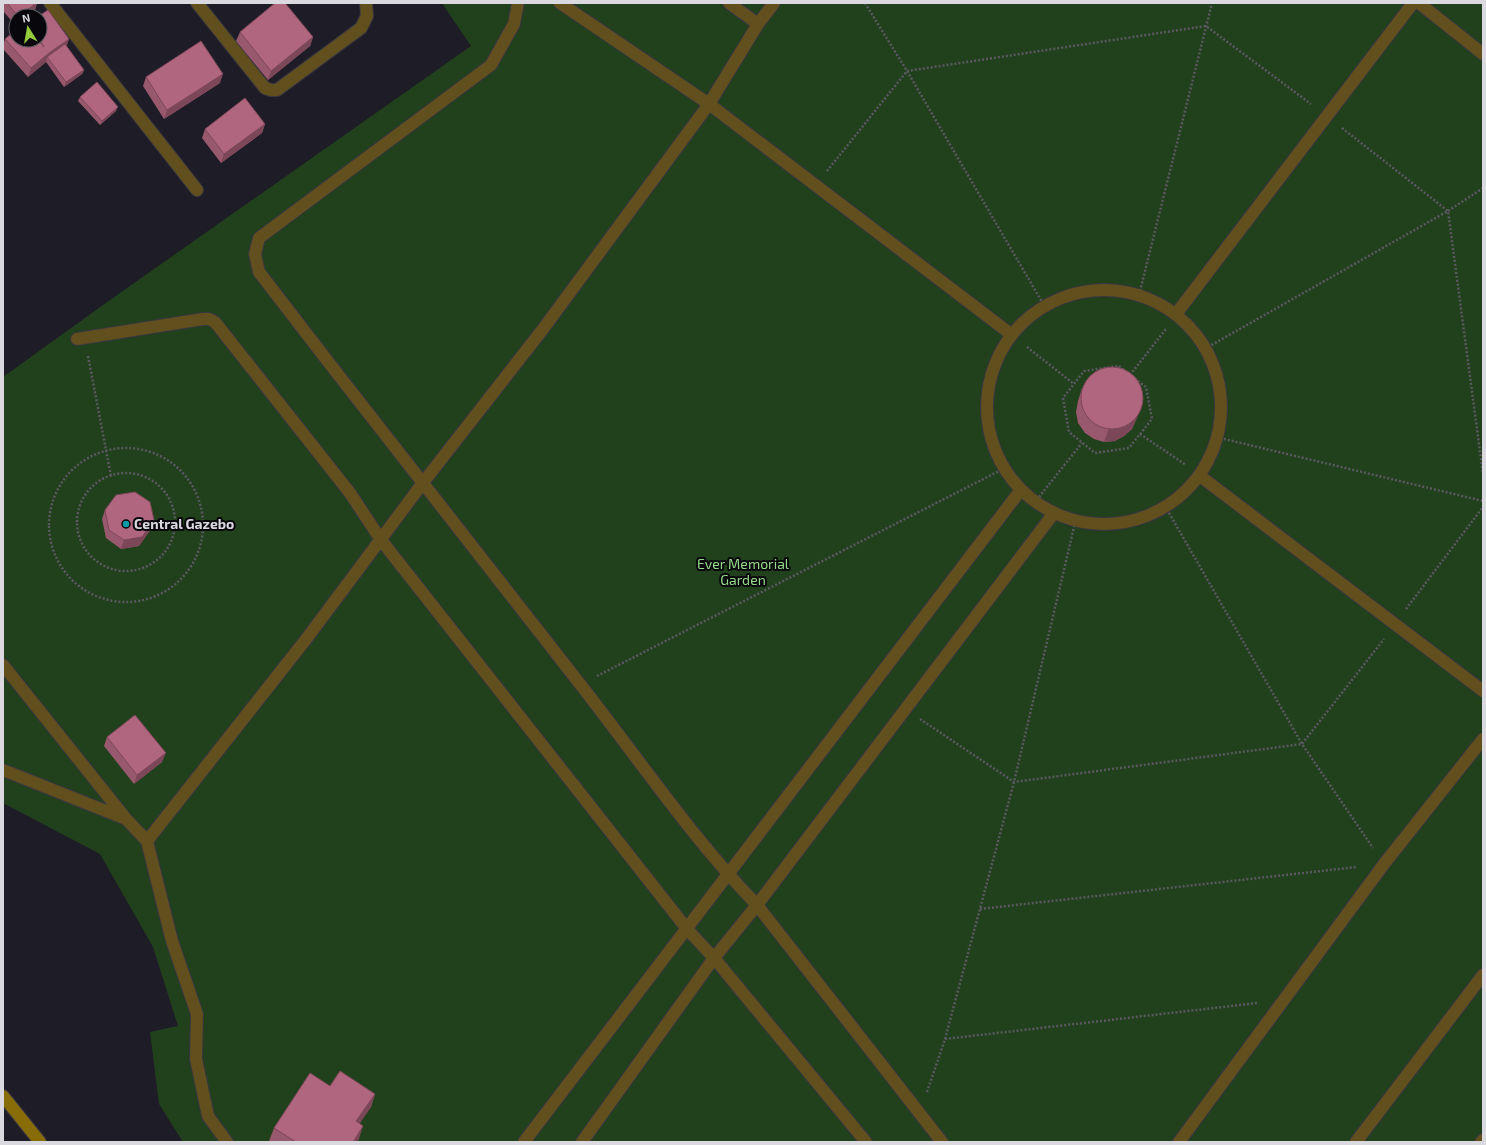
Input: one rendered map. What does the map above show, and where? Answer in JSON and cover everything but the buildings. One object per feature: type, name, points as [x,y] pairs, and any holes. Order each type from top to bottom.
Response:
[{"type":"street","points":[[50,3],[197,190]]},
{"type":"street","points":[[197,3],[265,88],[271,90],[277,90],[362,28],[367,16],[366,3]]},
{"type":"street","points":[[518,3],[514,24],[491,65],[259,238],[255,254],[259,272],[422,484],[581,685],[728,875],[757,906],[942,1142]]},
{"type":"street","points":[[560,3],[709,104],[1012,336]]},
{"type":"street","points":[[730,3],[758,24]]},
{"type":"street","points":[[148,841],[302,644],[422,484],[543,329],[709,104],[758,24],[774,3]]},
{"type":"street","points":[[1176,315],[1413,3]]},
{"type":"street","points":[[1419,3],[1483,54]]},
{"type":"street","points":[[1099,290],[1139,295],[1176,315],[1208,347],[1218,381],[1220,438],[1200,476],[1165,506],[1141,518],[1075,523],[1054,513],[1020,491],[1003,469],[988,431],[987,391],[1000,352],[1024,320],[1059,298],[1099,290]]},
{"type":"street","points":[[81,338],[203,319],[215,322],[350,493],[381,540],[687,929],[714,958],[866,1142]]},
{"type":"street","points":[[1200,476],[1483,691]]},
{"type":"street","points":[[524,1142],[1020,491]]},
{"type":"street","points":[[582,1142],[714,958],[757,906],[1054,513]]},
{"type":"street","points":[[3,665],[127,820],[148,841],[172,941],[196,1014],[196,1059],[208,1116],[227,1142]]},
{"type":"street","points":[[1179,1142],[1384,864],[1483,739]]},
{"type":"street","points":[[3,770],[127,820]]},
{"type":"street","points":[[1356,1142],[1483,975]]},
{"type":"street","points":[[3,1096],[40,1142]]},
{"type":"path","points":[[865,3],[907,71],[1045,307]]},
{"type":"path","points":[[1139,295],[1212,3]]},
{"type":"path","points":[[816,186],[907,71],[1206,26],[1327,116],[1448,211],[1483,474]]},
{"type":"path","points":[[1208,347],[1448,211],[1483,188]]},
{"type":"path","points":[[1130,375],[1176,315]]},
{"type":"path","points":[[1012,336],[1074,384]]},
{"type":"path","points":[[81,338],[111,476]]},
{"type":"path","points":[[1118,366],[1130,375],[1146,387],[1152,419],[1128,448],[1095,453],[1069,432],[1063,398],[1084,371],[1118,366]]},
{"type":"path","points":[[1140,434],[1200,476]]},
{"type":"path","points":[[1220,438],[1483,501]]},
{"type":"path","points":[[1036,501],[1082,443]]},
{"type":"path","points":[[114,448],[141,449],[166,459],[177,467],[194,488],[203,513],[202,540],[192,565],[179,580],[163,592],[137,601],[124,602],[110,600],[85,591],[65,573],[52,549],[49,536],[50,510],[60,485],[77,465],[89,457],[106,451],[114,448]]},
{"type":"path","points":[[581,685],[1003,469]]},
{"type":"path","points":[[125,473],[147,478],[164,491],[173,511],[174,533],[164,552],[157,560],[137,570],[115,570],[100,564],[88,553],[78,534],[78,512],[81,501],[94,484],[111,476],[125,473]]},
{"type":"path","points":[[980,909],[1384,864],[1302,744],[1165,506]]},
{"type":"path","points":[[906,710],[1014,782],[1302,744],[1483,507]]},
{"type":"path","points":[[920,1113],[945,1039],[1014,782],[1075,523]]},
{"type":"path","points":[[945,1039],[1285,1000]]},
{"type":"green space","name":"Ever Memorial Garden","points":[[442,3],[1483,3],[1483,1142],[183,1142],[159,1104],[150,1032],[178,1026],[153,947],[100,854],[3,803],[3,377],[471,46]]},
{"type":"place","name":"Central Gazebo","points":[[126,524]]}]
